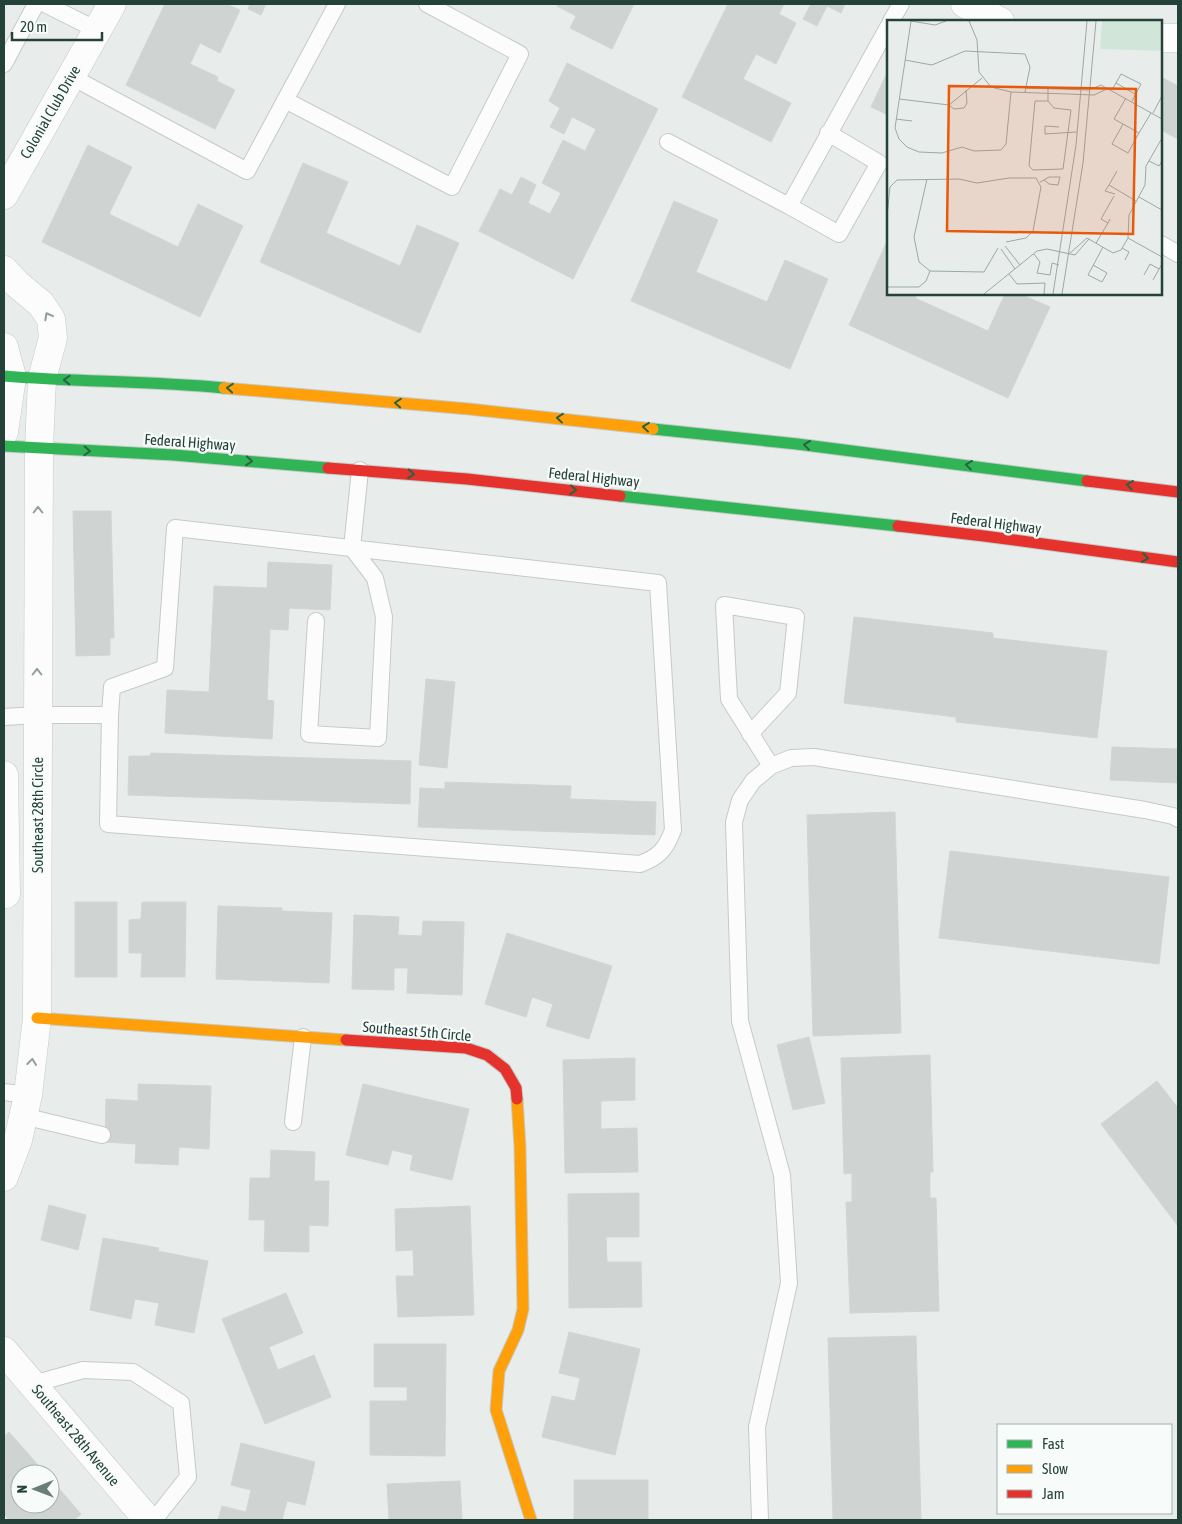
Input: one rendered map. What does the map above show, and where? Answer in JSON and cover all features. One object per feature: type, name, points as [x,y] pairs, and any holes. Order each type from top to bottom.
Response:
[{"type":"main road","points":[[8,377],[168,383],[469,409],[797,444],[1178,492]]},
{"type":"main road","name":"Federal Highway","points":[[4,446],[174,455],[467,478],[984,536],[1178,562]]},
{"type":"main road","name":"Southeast 5th Circle","points":[[37,1018],[466,1048],[487,1055],[505,1069],[516,1088],[520,1147],[523,1309],[518,1330],[499,1371],[496,1410],[531,1520]]},
{"type":"street","name":"Colonial Club Drive","points":[[5,190],[112,4]]},
{"type":"street","points":[[965,4],[998,20]]},
{"type":"street","points":[[1162,38],[1178,38]]},
{"type":"street","points":[[4,270],[40,304],[51,319],[53,338],[42,379],[39,448]]},
{"type":"street","points":[[4,347],[8,377],[4,432]]},
{"type":"street","name":"Southeast 28th Circle","points":[[4,1177],[18,1140],[18,1101],[37,1018],[39,448]]},
{"type":"street","name":"Southeast 28th Circle","points":[[4,775],[5,893]]},
{"type":"street","points":[[5,893],[36,902]]},
{"type":"street","name":"Southeast 28th Avenue","points":[[4,1351],[148,1520]]},
{"type":"lane","points":[[4,64],[36,4]]},
{"type":"lane","points":[[45,4],[96,30]]},
{"type":"lane","points":[[70,76],[247,171],[337,4]]},
{"type":"lane","points":[[285,100],[452,186],[520,54],[426,4]]},
{"type":"lane","points":[[892,20],[901,4]]},
{"type":"lane","points":[[789,206],[887,29]]},
{"type":"lane","points":[[668,142],[839,234],[883,166],[828,133]]},
{"type":"lane","points":[[1162,245],[1178,254]]},
{"type":"lane","points":[[316,622],[309,734],[378,738],[384,617],[375,578],[352,548],[360,470]]},
{"type":"lane","points":[[175,528],[658,583],[672,830],[669,842],[662,852],[652,860],[640,864],[108,824],[110,715],[112,687],[166,668],[175,528]]},
{"type":"lane","points":[[750,734],[788,694],[796,617],[724,605],[729,698],[750,734],[771,766]]},
{"type":"lane","points":[[4,717],[110,715]]},
{"type":"lane","points":[[760,1520],[757,1427],[788,1283],[782,1176],[740,1021],[734,822],[740,800],[753,781],[771,766],[791,758],[814,757],[1144,810],[1178,819]]},
{"type":"lane","points":[[294,1122],[304,1037]]},
{"type":"lane","points":[[18,1101],[102,1135]]},
{"type":"lane","points":[[32,1384],[83,1370],[133,1372],[181,1403],[188,1477],[154,1520]]},
{"type":"building","points":[[165,4],[226,4],[240,10],[220,53],[200,43],[190,64],[218,77],[217,81],[235,90],[215,129],[126,85]]},
{"type":"building","points":[[250,4],[266,4],[261,15],[248,9]]},
{"type":"building","points":[[558,4],[634,4],[612,49],[570,28],[576,16],[557,6]]},
{"type":"building","points":[[728,4],[784,4],[779,14],[796,23],[776,64],[756,54],[743,79],[791,103],[771,142],[682,97]]},
{"type":"building","points":[[811,4],[845,4],[841,13],[827,6],[817,26],[803,19]]},
{"type":"building","points":[[567,63],[658,109],[573,279],[479,231],[500,189],[512,195],[521,177],[536,185],[528,203],[550,214],[561,193],[542,183],[563,140],[585,151],[596,129],[572,117],[564,134],[550,127],[560,108],[549,101]]},
{"type":"building","points":[[887,73],[887,115],[871,107]]},
{"type":"building","points":[[1162,78],[1178,86],[1178,139],[1162,131]]},
{"type":"building","points":[[88,145],[132,167],[109,214],[178,247],[198,204],[243,226],[200,317],[42,242]]},
{"type":"building","points":[[303,163],[348,182],[326,233],[400,266],[417,225],[459,243],[420,333],[260,262]]},
{"type":"building","points":[[674,201],[718,220],[696,272],[767,302],[785,260],[828,279],[790,369],[631,301]]},
{"type":"building","points":[[887,241],[887,295],[916,295],[915,298],[988,331],[1005,295],[1022,295],[1050,307],[1008,398],[849,325]]},
{"type":"building","points":[[73,511],[111,511],[114,638],[110,638],[110,655],[76,656]]},
{"type":"building","points":[[268,562],[332,565],[330,610],[289,608],[288,630],[270,629],[267,700],[274,701],[272,739],[165,733],[167,690],[209,692],[214,586],[267,588]]},
{"type":"building","points":[[854,617],[993,633],[993,638],[1107,651],[1097,738],[956,722],[956,717],[844,703]]},
{"type":"building","points":[[426,679],[455,682],[447,768],[419,765]]},
{"type":"building","points":[[1112,747],[1178,749],[1178,783],[1110,780]]},
{"type":"building","points":[[151,753],[411,761],[410,804],[128,795],[129,756],[150,756]]},
{"type":"building","points":[[445,782],[571,786],[570,799],[656,802],[655,835],[418,827],[420,788],[445,789]]},
{"type":"building","points":[[895,812],[901,1033],[813,1036],[807,815]]},
{"type":"building","points":[[950,851],[1169,877],[1159,964],[939,938]]},
{"type":"building","points":[[75,902],[117,902],[117,977],[75,977]]},
{"type":"building","points":[[142,902],[186,902],[185,977],[141,977],[142,953],[129,953],[129,920],[141,919]]},
{"type":"building","points":[[218,906],[282,908],[282,911],[332,913],[329,983],[216,979]]},
{"type":"building","points":[[354,915],[399,917],[398,935],[422,936],[423,921],[464,922],[462,995],[407,993],[408,968],[394,968],[394,990],[352,989]]},
{"type":"building","points":[[507,933],[612,966],[589,1039],[546,1026],[553,1004],[532,997],[526,1017],[485,1004]]},
{"type":"building","points":[[809,1037],[825,1103],[793,1110],[777,1045]]},
{"type":"building","points":[[930,1055],[933,1172],[930,1172],[930,1198],[936,1198],[939,1311],[850,1313],[846,1202],[852,1202],[852,1173],[844,1174],[841,1058]]},
{"type":"building","points":[[635,1058],[635,1100],[601,1101],[601,1129],[637,1128],[638,1172],[565,1173],[563,1060]]},
{"type":"building","points":[[1157,1081],[1178,1108],[1178,1226],[1101,1124]]},
{"type":"building","points":[[138,1084],[211,1086],[209,1149],[179,1147],[178,1165],[135,1163],[136,1144],[105,1142],[106,1099],[138,1101]]},
{"type":"building","points":[[363,1084],[469,1109],[452,1180],[410,1170],[413,1155],[392,1150],[388,1165],[346,1155]]},
{"type":"building","points":[[271,1150],[315,1152],[314,1181],[329,1181],[328,1226],[309,1225],[309,1252],[264,1251],[265,1220],[249,1220],[250,1178],[270,1178]]},
{"type":"building","points":[[639,1193],[639,1237],[606,1237],[607,1262],[641,1262],[642,1307],[569,1308],[568,1194]]},
{"type":"building","points":[[49,1205],[86,1215],[78,1250],[41,1240]]},
{"type":"building","points":[[470,1206],[474,1315],[398,1317],[396,1276],[414,1276],[413,1250],[396,1251],[395,1209]]},
{"type":"building","points":[[103,1238],[159,1248],[158,1251],[208,1261],[194,1333],[155,1325],[159,1303],[135,1299],[131,1319],[90,1310]]},
{"type":"building","points":[[286,1293],[303,1333],[269,1347],[278,1370],[314,1355],[331,1397],[265,1424],[222,1319]]},
{"type":"building","points":[[569,1332],[640,1349],[615,1455],[542,1437],[552,1396],[575,1401],[580,1378],[559,1373]]},
{"type":"building","points":[[916,1336],[921,1520],[833,1520],[828,1338]]},
{"type":"building","points":[[374,1344],[446,1344],[445,1456],[370,1455],[370,1401],[407,1401],[407,1387],[374,1387]]},
{"type":"building","points":[[9,1432],[37,1464],[10,1464],[10,1514],[60,1514],[60,1490],[81,1514],[74,1520],[9,1520],[4,1514],[4,1436]]},
{"type":"building","points":[[241,1443],[315,1462],[305,1505],[287,1501],[282,1520],[218,1520],[222,1506],[246,1512],[251,1490],[231,1485]]},
{"type":"building","points":[[574,1480],[648,1480],[648,1520],[574,1520]]},
{"type":"building","points":[[460,1481],[462,1520],[389,1520],[387,1484]]},
{"type":"traffic: fast","points":[[4,376],[224,388]]},
{"type":"traffic: fast","points":[[653,429],[797,444],[1087,481]]},
{"type":"traffic: fast","points":[[4,446],[174,455],[328,468]]},
{"type":"traffic: fast","points":[[620,496],[898,526]]},
{"type":"traffic: slow","points":[[224,388],[469,409],[653,429]]},
{"type":"traffic: slow","points":[[37,1018],[346,1040]]},
{"type":"traffic: slow","points":[[517,1099],[520,1147],[523,1309],[518,1330],[499,1371],[496,1410],[531,1520]]},
{"type":"traffic: jam","points":[[328,468],[467,479],[620,496]]},
{"type":"traffic: jam","points":[[1087,481],[1178,492]]},
{"type":"traffic: jam","points":[[898,526],[1178,562]]},
{"type":"traffic: jam","points":[[346,1040],[466,1048],[487,1055],[505,1069],[516,1088],[517,1099]]}]
